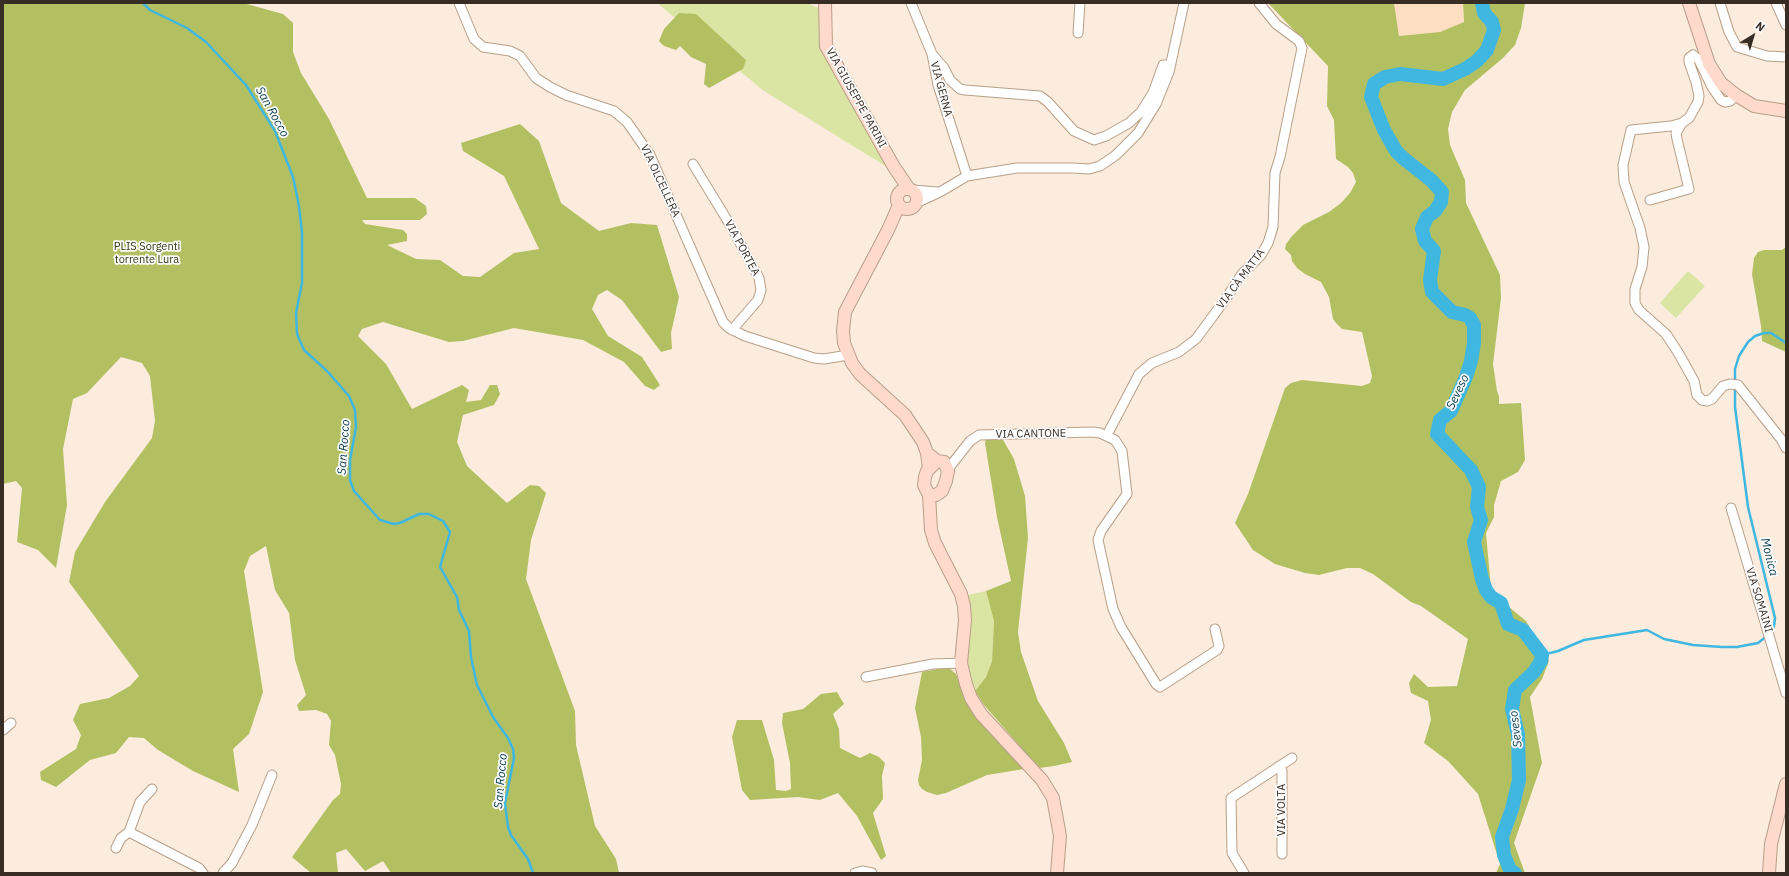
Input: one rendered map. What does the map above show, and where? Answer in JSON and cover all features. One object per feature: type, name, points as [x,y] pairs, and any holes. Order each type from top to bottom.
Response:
[{"type":"street","name":"VIA OLCELLERA","points":[[459,3],[474,39],[482,47],[510,52],[520,56],[536,78],[566,95],[614,111],[627,122],[638,135],[650,155],[723,322],[732,330],[745,336],[814,358],[824,359],[848,355]]},
{"type":"street","name":"VIA GIUSEPPE PARINI","points":[[825,3],[826,46],[894,167],[916,196],[906,203],[894,167]]},
{"type":"street","name":"VIA GERNA","points":[[910,3],[932,54],[938,85],[967,176]]},
{"type":"street","points":[[1078,33],[1080,3]]},
{"type":"street","points":[[1057,873],[1060,836],[1053,798],[1042,780],[981,714],[971,698],[966,684],[961,663],[965,620],[964,606],[961,594],[935,543],[931,530],[935,494],[946,481],[943,464],[928,453],[923,442],[905,414],[860,374],[848,355],[844,343],[843,331],[845,312],[888,230],[906,203],[940,192],[967,176],[1017,168],[1089,169],[1100,166],[1127,145],[1141,129],[1156,104],[1170,66],[1184,3]]},
{"type":"street","name":"VIA CÀ MATTA","points":[[1111,438],[1139,374],[1152,363],[1179,352],[1196,338],[1228,297],[1242,274],[1261,255],[1272,232],[1275,173],[1280,157],[1302,48],[1299,41],[1276,24],[1259,3]]},
{"type":"street","points":[[1688,3],[1709,64],[1721,83],[1736,95],[1754,106],[1786,112]]},
{"type":"street","points":[[1720,3],[1729,32],[1737,47],[1767,56],[1786,57]]},
{"type":"street","points":[[1776,3],[1786,25]]},
{"type":"street","points":[[932,54],[944,68],[950,80],[960,89],[1040,96],[1048,102],[1074,131],[1094,140],[1106,136],[1123,126],[1141,112],[1153,93],[1163,65],[1170,66]]},
{"type":"street","points":[[1650,200],[1689,189],[1676,133],[1682,123],[1692,114],[1699,96],[1689,58],[1693,55],[1699,60],[1712,87],[1721,100],[1725,102],[1730,101],[1736,95]]},
{"type":"street","points":[[1682,123],[1631,130],[1623,165],[1624,182],[1640,228],[1644,247],[1642,267],[1635,289],[1636,303],[1639,310],[1666,334],[1694,381],[1697,395],[1702,400],[1707,401],[1712,399],[1723,386],[1734,385],[1776,433],[1786,448]]},
{"type":"street","name":"VIA PORTEA","points":[[693,164],[732,228],[759,278],[761,290],[758,300],[732,330]]},
{"type":"street","points":[[911,190],[940,192]]},
{"type":"street","name":"VIA CANTONE","points":[[943,464],[978,435],[1092,432],[1111,438]]},
{"type":"street","points":[[1111,438],[1122,451],[1127,494],[1101,531],[1098,540],[1113,609],[1121,626],[1156,684],[1160,687],[1217,650],[1219,646],[1215,629]]},
{"type":"street","points":[[935,494],[924,485],[924,478],[943,464]]},
{"type":"street","name":"VIA SOMAINI","points":[[1731,508],[1786,693]]},
{"type":"street","points":[[866,677],[933,664],[961,663]]},
{"type":"street","points":[[3,730],[11,724]]},
{"type":"street","name":"VIA VOLTA","points":[[1244,873],[1232,853],[1231,798],[1292,758]]},
{"type":"street","name":"VIA VOLTA","points":[[1279,766],[1282,771],[1282,854]]},
{"type":"street","points":[[223,873],[232,863],[252,825],[272,775]]},
{"type":"street","points":[[1769,873],[1771,844],[1786,784]]},
{"type":"street","points":[[116,848],[121,838],[129,832],[140,802],[152,789]]},
{"type":"street","points":[[129,832],[199,868],[203,873]]},
{"type":"street","points":[[855,873],[862,871],[872,873]]},
{"type":"shaded area","points":[[1394,3],[1463,3],[1464,22],[1440,32],[1399,36]]},
{"type":"green space","name":"PLIS Sorgenti torrente Lura","points":[[3,3],[243,3],[283,14],[293,23],[293,52],[301,73],[329,119],[367,198],[415,198],[426,206],[427,214],[420,220],[362,220],[365,224],[403,230],[407,234],[407,241],[387,245],[416,259],[440,260],[463,276],[480,277],[514,253],[539,249],[504,176],[463,151],[461,143],[520,124],[539,141],[561,203],[599,231],[631,223],[657,225],[679,297],[671,333],[672,349],[661,352],[622,300],[607,290],[598,295],[592,309],[608,336],[642,357],[660,385],[654,390],[645,386],[624,362],[583,340],[514,328],[463,341],[449,342],[383,322],[362,329],[358,336],[386,364],[412,409],[462,385],[469,390],[466,402],[481,400],[490,385],[497,385],[500,394],[494,405],[463,415],[457,442],[467,466],[507,503],[530,485],[539,486],[546,493],[531,540],[526,579],[575,711],[576,745],[595,826],[616,859],[619,873],[391,873],[383,861],[365,871],[346,849],[336,853],[338,873],[311,873],[292,857],[333,800],[340,794],[341,784],[335,755],[329,745],[331,721],[327,714],[316,710],[299,711],[297,705],[306,695],[295,660],[289,613],[275,590],[266,546],[250,556],[244,571],[263,692],[249,734],[233,749],[239,792],[193,771],[158,750],[144,738],[129,737],[116,753],[90,760],[56,787],[41,780],[40,772],[76,749],[81,735],[73,720],[80,704],[109,698],[130,686],[139,676],[69,582],[75,552],[105,502],[152,438],[155,421],[150,376],[142,363],[121,357],[87,393],[73,399],[63,449],[67,505],[56,568],[38,550],[17,542],[22,488],[16,481],[3,484]]},
{"type":"green space","points":[[657,3],[807,3],[821,9],[821,51],[887,167],[764,91]]},
{"type":"green space","points":[[1268,3],[1394,3],[1399,36],[1440,32],[1464,22],[1463,3],[1525,3],[1521,28],[1515,45],[1503,58],[1465,90],[1452,112],[1448,129],[1450,145],[1465,180],[1466,203],[1500,275],[1501,298],[1493,364],[1499,404],[1521,403],[1525,460],[1518,472],[1501,481],[1494,505],[1494,517],[1486,533],[1491,589],[1492,593],[1526,621],[1549,661],[1542,679],[1530,697],[1542,763],[1514,843],[1525,873],[1496,873],[1500,864],[1478,794],[1448,761],[1424,743],[1431,720],[1428,701],[1411,693],[1409,683],[1414,674],[1428,687],[1457,686],[1468,639],[1421,606],[1411,602],[1373,574],[1360,568],[1347,568],[1319,575],[1305,573],[1275,564],[1253,550],[1235,523],[1248,494],[1285,388],[1291,383],[1302,380],[1362,386],[1370,383],[1372,376],[1362,332],[1342,329],[1336,323],[1333,319],[1329,297],[1321,282],[1297,268],[1292,261],[1291,255],[1285,249],[1286,244],[1292,236],[1303,225],[1329,212],[1341,203],[1350,193],[1356,182],[1353,173],[1348,167],[1336,159],[1334,120],[1327,106],[1328,66]]},
{"type":"green space","points":[[679,13],[696,14],[746,60],[743,69],[709,88],[704,84],[706,64],[691,57],[680,46],[676,50],[664,46],[659,41],[664,29]]},
{"type":"green space","points":[[1786,247],[1786,352],[1762,341],[1761,326],[1752,274],[1754,258],[1758,252],[1764,250],[1782,250]]},
{"type":"green space","points":[[1688,271],[1705,286],[1676,318],[1660,303]]},
{"type":"green space","points":[[986,438],[1002,438],[1014,459],[1025,496],[1028,538],[1018,632],[1021,652],[1038,701],[1064,743],[1072,762],[1039,768],[984,705],[975,691],[986,677],[992,661],[994,621],[986,591],[1011,581],[997,517],[985,443]]},
{"type":"green space","points":[[986,591],[994,621],[992,661],[986,677],[975,691],[968,672],[971,609],[968,595]]},
{"type":"green space","points":[[948,667],[956,674],[964,696],[1024,769],[987,775],[946,793],[937,795],[927,792],[919,785],[918,780],[922,760],[921,737],[915,708],[922,672]]},
{"type":"green space","points":[[837,692],[844,704],[833,714],[839,729],[840,748],[860,758],[870,753],[879,757],[885,763],[882,776],[883,799],[873,813],[886,856],[881,860],[857,816],[838,793],[820,800],[798,797],[750,800],[742,790],[732,737],[737,720],[762,720],[774,760],[776,790],[786,791],[791,789],[790,763],[782,723],[783,713],[803,709],[821,694]]},
{"type":"waterway","name":"San Rocco","points":[[143,3],[150,10],[187,28],[206,42],[246,85],[275,131],[293,177],[299,206],[302,233],[302,283],[296,313],[297,334],[304,350],[327,371],[349,396],[355,410],[356,427],[350,460],[350,480],[354,491],[380,520],[394,524],[400,523],[419,514],[429,514],[443,521],[450,532],[440,567],[457,597],[459,610],[469,631],[471,657],[477,685],[493,717],[508,738],[513,749],[514,758],[505,803],[508,827],[511,835],[528,859],[533,873]]},
{"type":"waterway","name":"Seveso","points":[[1482,3],[1484,13],[1492,22],[1494,30],[1487,50],[1477,61],[1465,69],[1443,79],[1400,74],[1385,77],[1374,84],[1371,97],[1384,130],[1396,151],[1431,180],[1442,192],[1441,202],[1435,211],[1427,217],[1422,229],[1425,241],[1434,251],[1430,280],[1432,292],[1452,312],[1465,315],[1470,318],[1474,325],[1474,343],[1471,361],[1466,377],[1451,411],[1440,420],[1437,434],[1471,470],[1479,487],[1477,507],[1481,520],[1474,542],[1482,579],[1486,590],[1491,597],[1501,603],[1508,624],[1523,630],[1542,655],[1541,661],[1534,672],[1515,690],[1512,709],[1518,734],[1519,780],[1512,809],[1502,837],[1504,855],[1510,870],[1515,873]]},
{"type":"waterway","name":"Monica","points":[[1735,382],[1735,369],[1739,356],[1748,342],[1755,336],[1764,333],[1771,333],[1786,343]]},
{"type":"waterway","name":"Monica","points":[[1735,387],[1735,407],[1748,507],[1775,618],[1771,633]]},
{"type":"waterway","name":"Monica","points":[[1542,655],[1558,651],[1584,640],[1647,630],[1664,639],[1693,645],[1722,647],[1737,647],[1758,643],[1767,636]]}]
